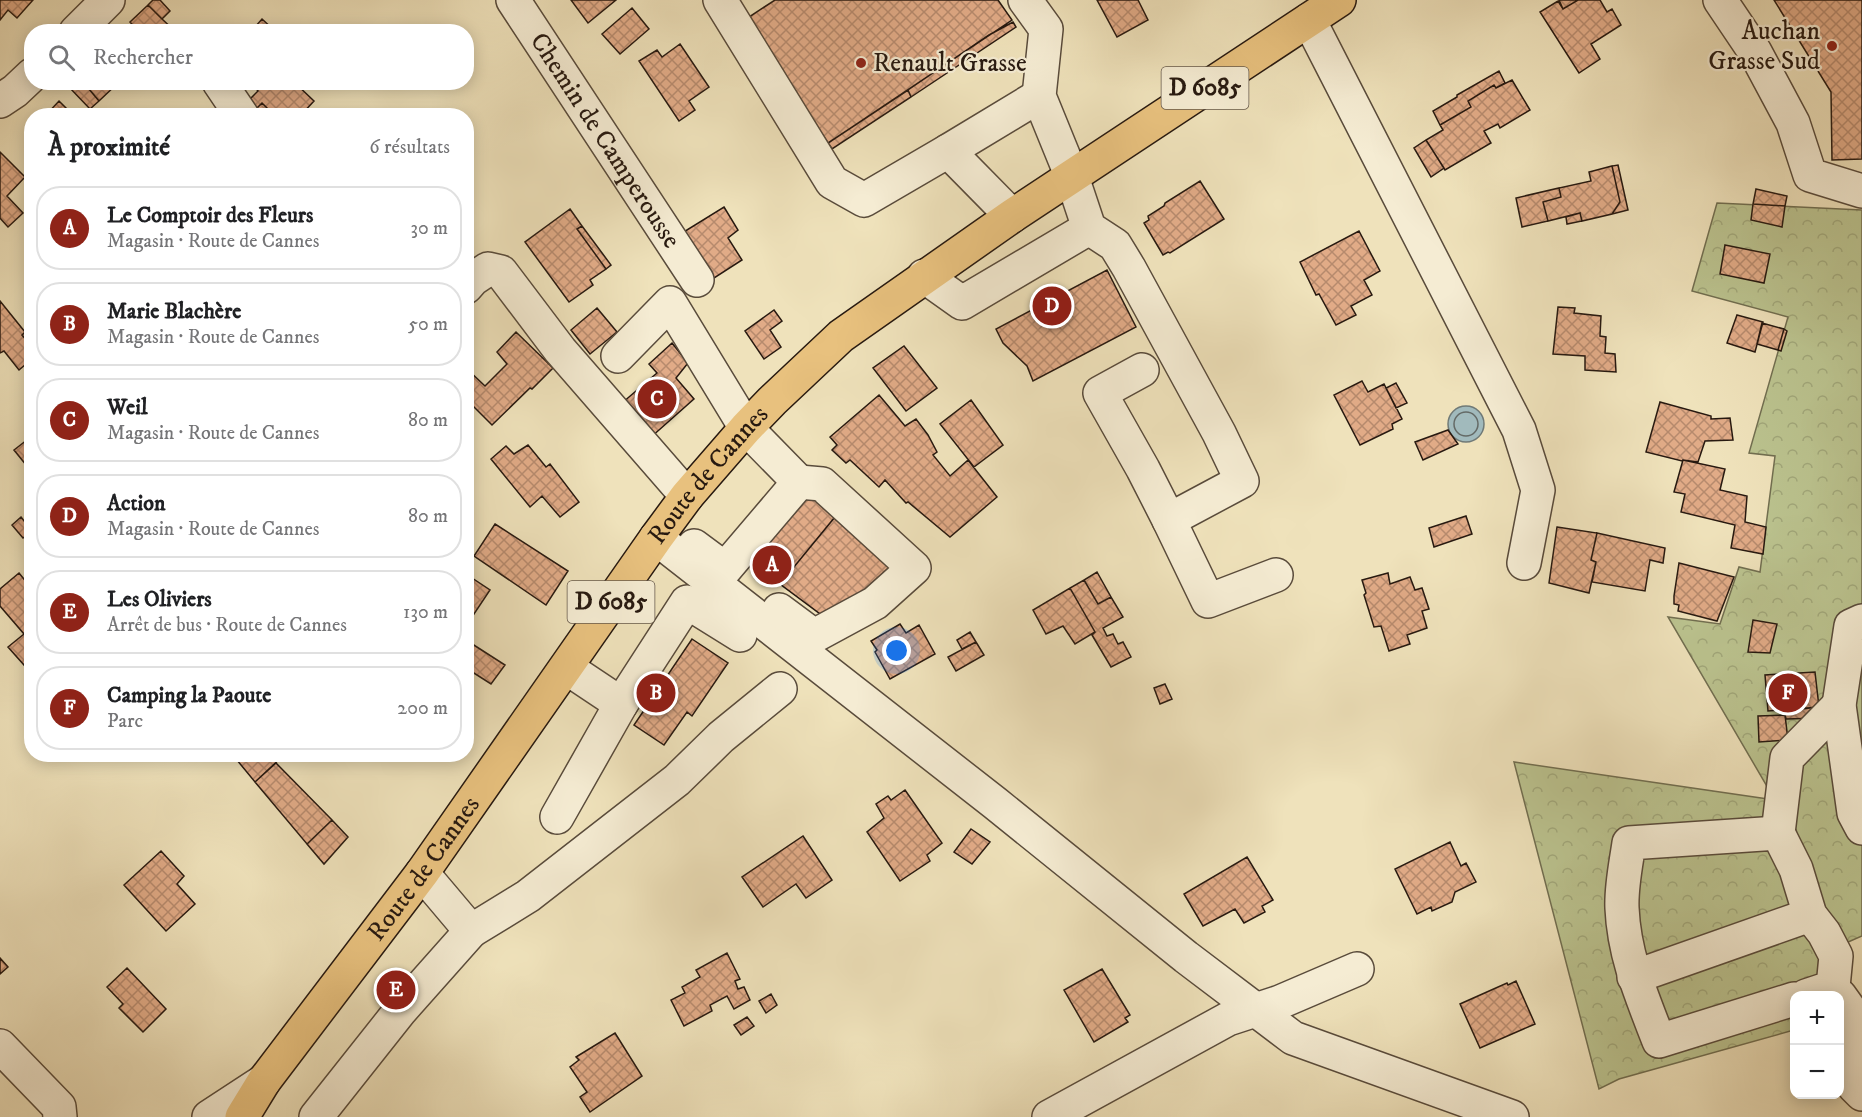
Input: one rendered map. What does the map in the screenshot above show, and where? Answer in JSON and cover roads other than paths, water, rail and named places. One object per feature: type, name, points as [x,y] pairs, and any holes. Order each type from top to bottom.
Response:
[{"type":"main road","name":"Route de Cannes","points":[[242,1117],[264,1081],[422,873],[661,531],[687,496],[746,428],[841,336],[924,276],[1339,0]]},
{"type":"street","points":[[84,24],[108,0]]},
{"type":"street","name":"Chemin de Camperousse","points":[[513,0],[697,280]]},
{"type":"street","points":[[720,0],[832,182],[864,200],[1039,96]]},
{"type":"street","points":[[1025,0],[1046,29],[1039,96],[1072,177],[1089,228],[1115,245],[1129,268],[1219,433],[1242,481],[1169,520]]},
{"type":"street","points":[[1720,0],[1755,52],[1793,123],[1810,176],[1862,191]]},
{"type":"street","points":[[1309,20],[1519,430],[1538,490],[1524,563]]},
{"type":"street","points":[[0,101],[24,83]]},
{"type":"street","points":[[224,90],[237,108]]},
{"type":"street","points":[[948,151],[1012,216]]},
{"type":"street","points":[[924,276],[962,303],[1089,228]]},
{"type":"street","points":[[474,279],[488,269],[501,272],[560,350],[687,496]]},
{"type":"street","points":[[618,356],[670,303],[746,428],[799,482],[822,484],[914,568],[875,603],[814,636],[725,569],[661,531]]},
{"type":"street","points":[[1142,370],[1100,393],[1143,469],[1208,601],[1276,575]]},
{"type":"street","points":[[725,569],[799,482]]},
{"type":"street","points":[[661,531],[1186,957],[1293,1038],[1512,1117]]},
{"type":"street","points":[[557,817],[621,704],[687,602],[740,635]]},
{"type":"street","points":[[1862,621],[1851,626],[1839,705],[1854,813],[1862,828]]},
{"type":"street","points":[[567,668],[621,704]]},
{"type":"street","points":[[316,1117],[400,1011],[471,931],[528,896],[677,780],[721,737],[780,689]]},
{"type":"street","points":[[1830,991],[1836,956],[1824,933],[1810,915],[1796,869],[1778,833],[1787,758],[1839,705]]},
{"type":"street","points":[[1778,833],[1629,843],[1621,905],[1624,943],[1634,977],[1659,1041],[1790,1000]]},
{"type":"street","points":[[422,873],[471,931]]},
{"type":"street","points":[[1634,977],[1810,915]]},
{"type":"street","points":[[1049,1117],[1228,1019],[1324,985],[1357,969]]},
{"type":"street","points":[[1844,1005],[1850,1010],[1854,1086],[1862,1094]]},
{"type":"street","points":[[0,1046],[59,1107],[60,1117]]},
{"type":"street","points":[[209,1117],[264,1081]]},
{"type":"water","points":[[1466,406],[1479,411],[1484,424],[1479,437],[1466,442],[1453,437],[1448,424],[1453,411]]},
{"type":"place","name":"Auchan Grasse Sud","points":[[1832,46]]},
{"type":"place","name":"Renault Grasse","points":[[861,63]]},
{"type":"place","name":"Action","points":[[1052,306]]},
{"type":"place","name":"Weil","points":[[657,399]]},
{"type":"place","name":"Le Comptoir des Fleurs","points":[[772,565]]},
{"type":"place","name":"Marie Blachère","points":[[656,693]]},
{"type":"place","name":"Camping la Paoute","points":[[1788,693]]},
{"type":"place","name":"Les Oliviers","points":[[396,990]]}]
